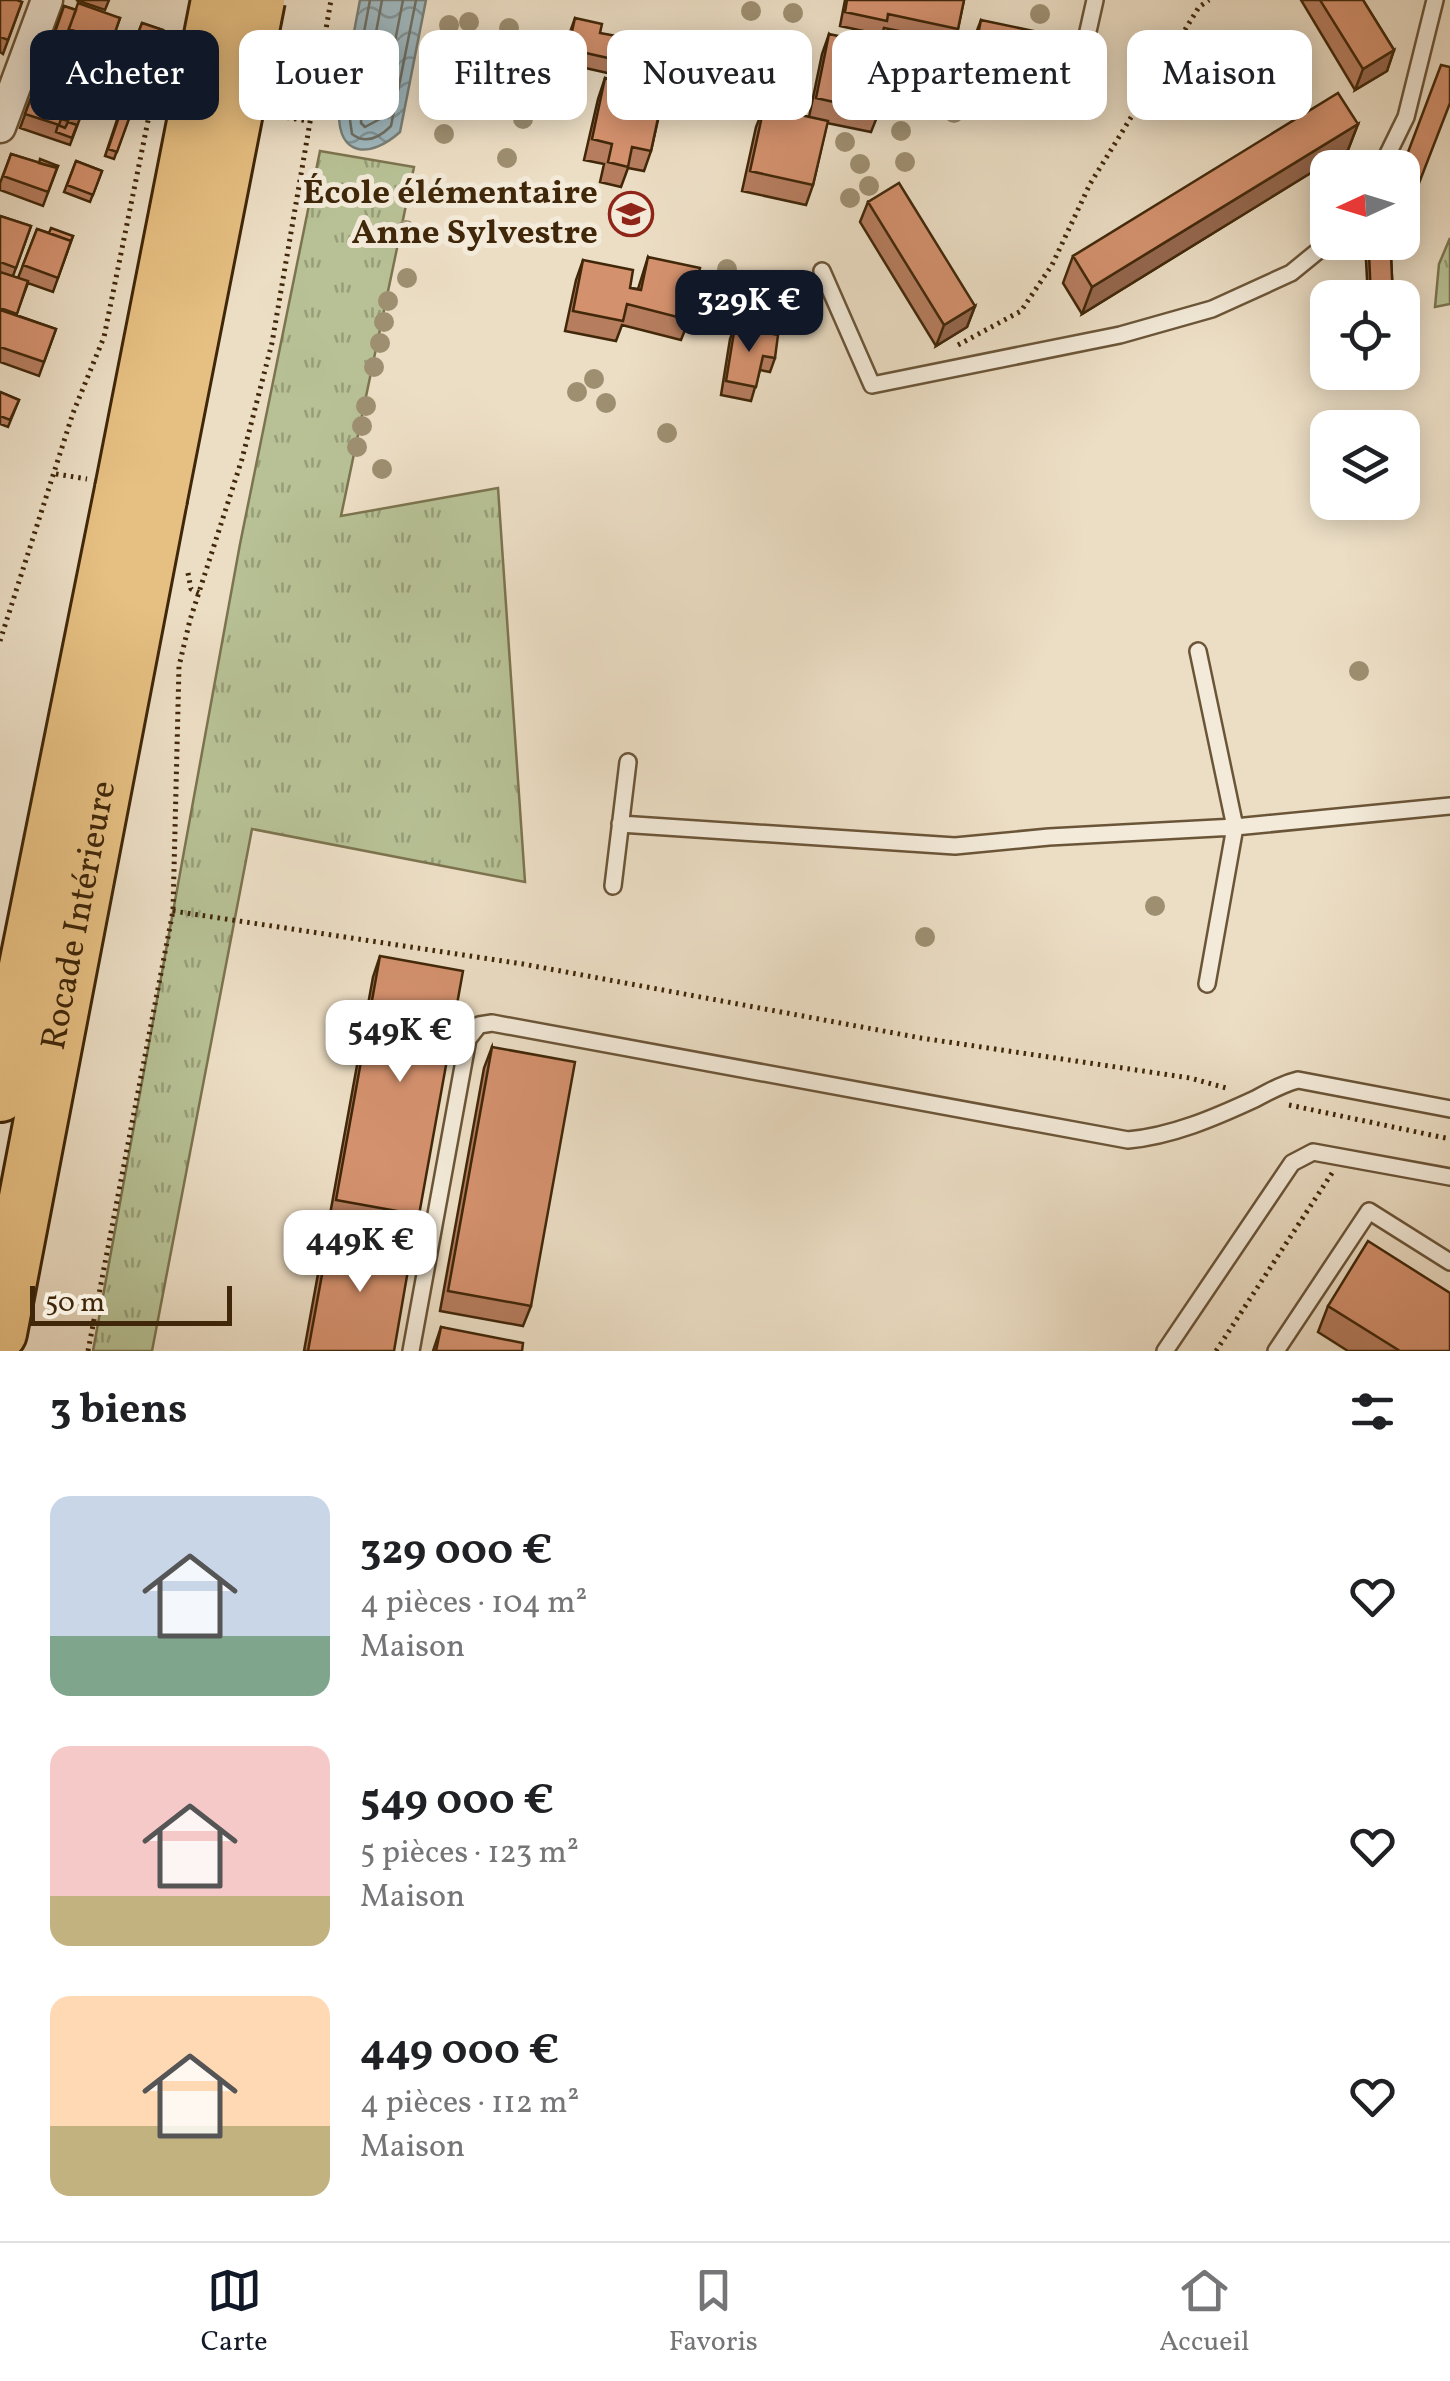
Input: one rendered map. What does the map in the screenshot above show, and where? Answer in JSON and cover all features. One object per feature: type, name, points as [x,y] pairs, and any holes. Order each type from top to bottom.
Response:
[{"type":"highway","points":[[124,489],[218,0]]},
{"type":"highway","points":[[124,489],[258,0]]},
{"type":"highway","name":"Rocade Intérieure","points":[[0,1333],[47,973],[124,489]]},
{"type":"highway","points":[[0,1064],[47,973]]},
{"type":"highway","points":[[0,1094],[47,973]]},
{"type":"highway","points":[[23,1351],[55,1167],[47,973]]},
{"type":"street","points":[[0,127],[47,0]]},
{"type":"lane","points":[[1088,30],[1095,0]]},
{"type":"lane","points":[[1390,150],[1406,117],[1435,0]]},
{"type":"lane","points":[[822,271],[872,385],[1120,335],[1212,309],[1291,273],[1310,258]]},
{"type":"lane","points":[[1198,651],[1235,827],[1207,984]]},
{"type":"lane","points":[[613,886],[628,762]]},
{"type":"lane","points":[[620,824],[956,846],[1049,836],[1235,827],[1450,806]]},
{"type":"lane","points":[[412,1351],[468,1038],[479,1025],[492,1023],[1128,1140],[1162,1137],[1298,1080],[1450,1109]]},
{"type":"lane","points":[[1164,1351],[1292,1163],[1313,1152],[1450,1177]]},
{"type":"lane","points":[[1276,1351],[1369,1211],[1450,1262]]},
{"type":"path","points":[[88,1351],[173,911],[179,666],[272,343],[331,0]]},
{"type":"path","points":[[948,370],[944,352],[1021,311],[1052,265],[1090,184],[1162,73],[1199,4],[1209,0]]},
{"type":"path","points":[[0,641],[73,413],[104,337],[148,120]]},
{"type":"path","points":[[297,120],[308,122]]},
{"type":"path","points":[[56,474],[124,489]]},
{"type":"path","points":[[173,911],[523,964],[921,1038],[1190,1078],[1258,1098],[1450,1139]]},
{"type":"path","points":[[1216,1351],[1336,1168]]},
{"type":"green space","points":[[320,151],[414,167],[341,516],[498,488],[525,882],[252,829],[152,1351],[93,1351],[240,544]]},
{"type":"green space","points":[[1450,238],[1450,304],[1435,307],[1439,264]]},
{"type":"water","points":[[360,0],[426,0],[400,132],[368,149],[350,145],[340,120],[399,120],[399,30],[354,30]]},
{"type":"building","points":[[0,0],[22,2],[8,40],[0,37]]},
{"type":"building","points":[[847,0],[964,0],[958,29],[888,14],[887,21],[845,12]]},
{"type":"building","points":[[1320,0],[1363,0],[1394,50],[1363,69]]},
{"type":"building","points":[[78,3],[120,18],[116,30],[69,29]]},
{"type":"building","points":[[64,6],[76,10],[68,30],[56,30]]},
{"type":"building","points":[[575,18],[602,24],[600,33],[607,34],[607,58],[587,53],[587,30],[572,30]]},
{"type":"building","points":[[981,20],[1028,30],[979,30]]},
{"type":"building","points":[[142,23],[163,30],[139,30]]},
{"type":"building","points":[[829,34],[832,35],[832,102],[816,98]]},
{"type":"building","points":[[1441,65],[1450,67],[1450,103],[1420,180],[1420,150],[1409,150]]},
{"type":"building","points":[[605,78],[607,120],[658,120],[651,151],[632,147],[628,167],[608,162],[612,144],[592,139]]},
{"type":"building","points":[[1338,93],[1358,124],[1092,287],[1073,256],[1294,120],[1312,120],[1312,109]]},
{"type":"building","points":[[812,118],[828,121],[813,185],[750,171],[761,120]]},
{"type":"building","points":[[118,120],[129,120],[117,152],[108,149]]},
{"type":"building","points":[[68,122],[77,125],[72,138],[56,132],[58,125],[65,128]]},
{"type":"building","points":[[11,154],[57,168],[48,192],[3,176]]},
{"type":"building","points":[[76,161],[102,171],[93,195],[67,185]]},
{"type":"building","points":[[899,183],[975,306],[944,325],[868,202]]},
{"type":"building","points":[[0,216],[31,226],[16,268],[0,262]]},
{"type":"building","points":[[51,228],[73,236],[71,241],[49,233]]},
{"type":"building","points":[[37,229],[71,241],[58,278],[23,265]]},
{"type":"building","points":[[648,257],[700,268],[689,320],[627,304],[623,321],[573,311],[583,260],[633,270],[630,288],[641,290]]},
{"type":"building","points":[[1369,260],[1391,260],[1392,280],[1370,280]]},
{"type":"building","points":[[0,272],[28,281],[17,314],[0,308]]},
{"type":"building","points":[[0,310],[56,329],[44,362],[0,347]]},
{"type":"building","points":[[735,326],[778,335],[775,358],[763,356],[756,387],[726,381]]},
{"type":"building","points":[[0,392],[19,400],[10,420],[0,416]]},
{"type":"building","points":[[380,956],[463,971],[419,1215],[336,1200]]},
{"type":"building","points":[[492,1047],[575,1062],[531,1306],[448,1291]]},
{"type":"building","points":[[330,1231],[412,1247],[394,1351],[308,1351]]},
{"type":"building","points":[[1368,1241],[1450,1293],[1450,1351],[1400,1351],[1328,1306]]},
{"type":"building","points":[[441,1327],[523,1343],[522,1351],[436,1351]]},
{"type":"place","name":"École élémentaire Anne Sylvestre","points":[[631,214]]}]
